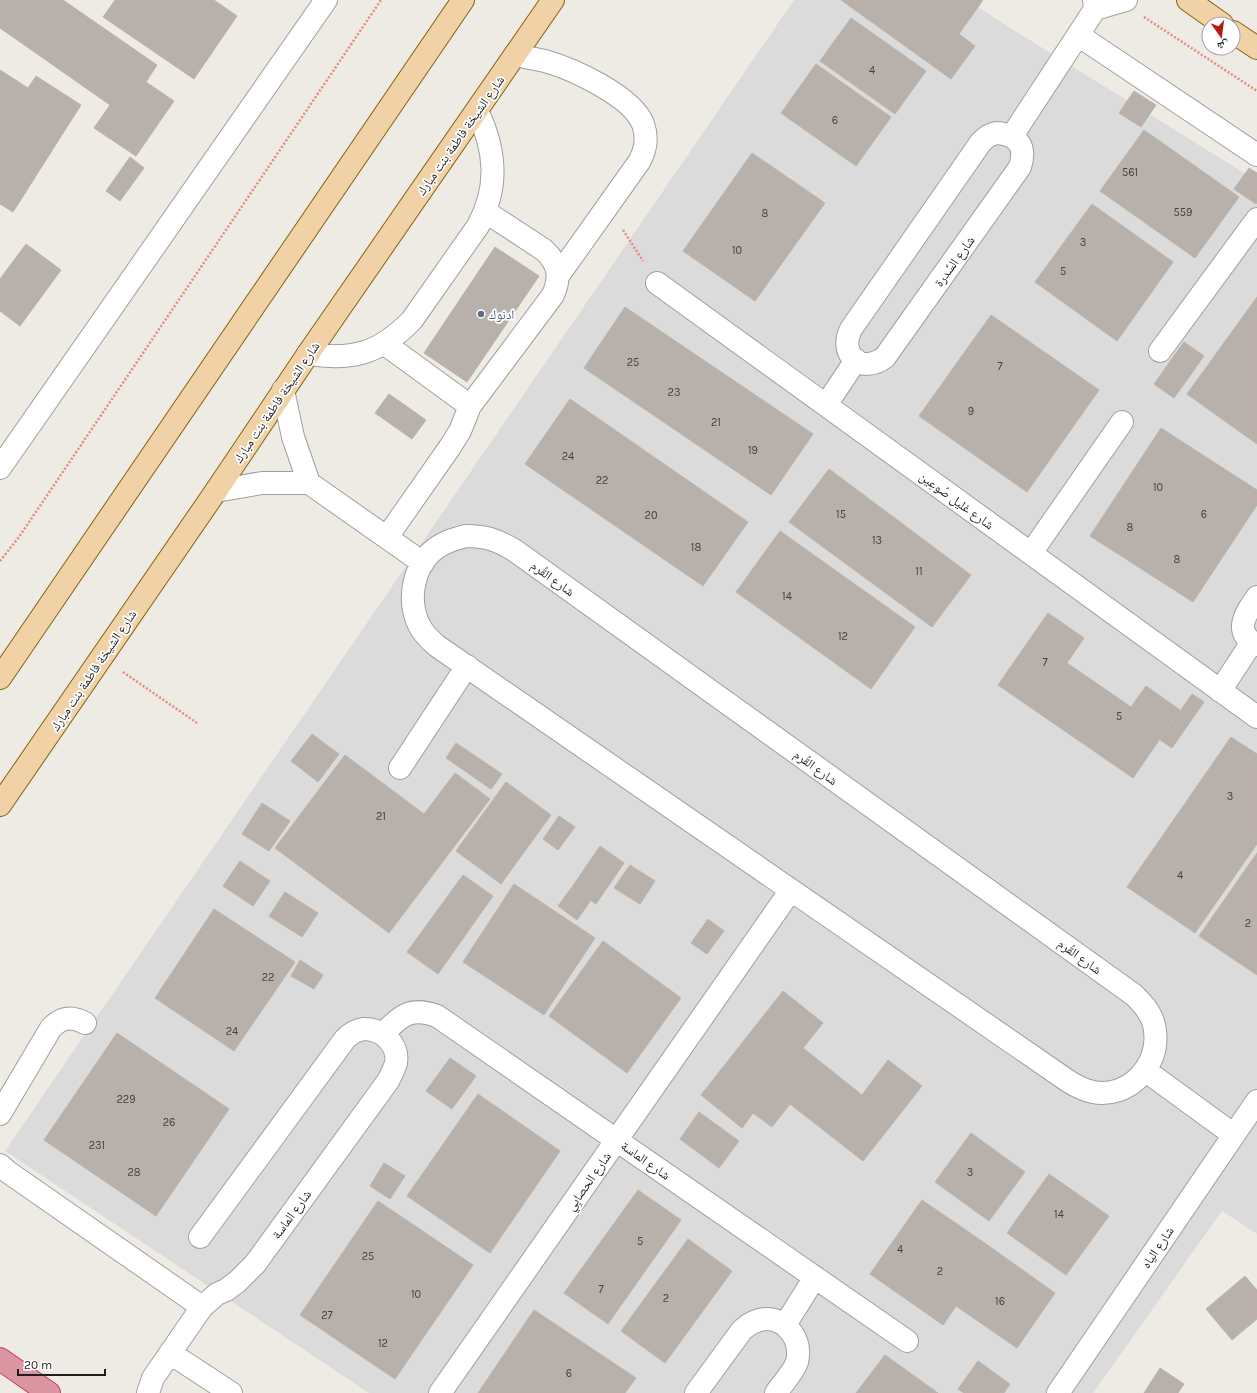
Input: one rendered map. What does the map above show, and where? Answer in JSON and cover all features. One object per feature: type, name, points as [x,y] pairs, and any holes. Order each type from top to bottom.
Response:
[{"type":"highway","points":[[0,1359],[49,1393]]},
{"type":"main road","points":[[0,678],[463,0]]},
{"type":"main road","name":"شارع الشيخة فاطمة بنت مبارك","points":[[0,805],[216,491],[283,390],[553,0]]},
{"type":"main road","points":[[1188,0],[1211,16]]},
{"type":"main road","points":[[1241,37],[1257,48]]},
{"type":"street","points":[[0,468],[326,0]]},
{"type":"street","points":[[826,405],[856,360],[850,354],[847,345],[851,329],[976,148],[988,136],[996,133],[1004,133],[1012,136],[1078,35],[1094,5],[1126,0]]},
{"type":"street","points":[[1078,35],[1257,155]]},
{"type":"street","points":[[515,55],[545,61],[574,71],[601,85],[636,112],[643,123],[646,134],[646,144],[640,162],[558,276]]},
{"type":"street","points":[[308,354],[327,357],[347,356],[367,352],[384,344],[399,334],[412,320],[478,226],[486,212],[492,182],[491,153],[488,139],[476,112]]},
{"type":"street","name":"شارع السِّدرة","points":[[856,360],[871,364],[879,362],[885,357],[1016,174],[1023,159],[1019,142],[1012,136]]},
{"type":"street","points":[[387,537],[460,431],[470,406],[553,295],[557,286],[558,276],[556,266],[551,257],[544,250],[486,212]]},
{"type":"street","points":[[1160,351],[1257,219]]},
{"type":"street","name":"شارع غليل صُوعِين","points":[[658,283],[1257,717]]},
{"type":"street","points":[[384,344],[470,406]]},
{"type":"street","points":[[283,390],[293,437],[309,483]]},
{"type":"street","points":[[1031,553],[1122,422]]},
{"type":"street","points":[[216,491],[262,483],[309,483],[423,563]]},
{"type":"street","name":"شارع القُرم","points":[[466,536],[479,536],[492,539],[514,550],[1134,995],[1144,1005],[1151,1017],[1155,1030],[1156,1044],[1146,1071],[1136,1081],[1123,1089],[1109,1093],[1094,1093],[1080,1089],[437,646],[427,637],[420,626],[412,600],[413,587],[417,574],[423,563],[431,553],[442,545],[454,539],[466,536]]},
{"type":"street","points":[[1220,690],[1254,643],[1246,636],[1243,628],[1243,620],[1257,597]]},
{"type":"street","points":[[400,768],[467,666]]},
{"type":"street","name":"شارع الحصابِي","points":[[440,1393],[791,890]]},
{"type":"street","name":"شارع الماسة","points":[[131,1393],[150,1386],[170,1352],[202,1307],[217,1294],[226,1290],[237,1282],[255,1264],[388,1081],[396,1062],[395,1051],[391,1041],[383,1034],[396,1021],[406,1014],[418,1012],[428,1012],[436,1016],[907,1341]]},
{"type":"street","points":[[0,1114],[56,1022],[69,1018],[78,1019],[85,1022]]},
{"type":"street","points":[[200,1237],[344,1039],[353,1032],[363,1029],[374,1030],[383,1034]]},
{"type":"street","points":[[1146,1071],[1234,1135]]},
{"type":"street","name":"شارع الياه","points":[[1058,1393],[1257,1101]]},
{"type":"street","points":[[0,1165],[14,1177],[202,1307]]},
{"type":"street","points":[[785,1325],[815,1277]]},
{"type":"street","points":[[696,1393],[742,1330],[749,1324],[758,1320],[767,1319],[777,1321],[785,1325],[797,1342],[798,1353],[796,1363],[776,1393]]},
{"type":"street","points":[[170,1352],[231,1393]]},
{"type":"path","points":[[0,561],[28,524],[381,0]]},
{"type":"path","points":[[1142,15],[1257,91]]},
{"type":"path","points":[[622,229],[658,283]]},
{"type":"path","points":[[102,657],[197,722]]},
{"type":"shaded area","points":[[794,0],[968,0],[999,21],[1257,181],[1257,1234],[1222,1211],[1093,1393],[369,1393],[5,1151]]},
{"type":"building","points":[[0,0],[63,0],[157,65],[146,82],[174,101],[136,156],[94,128],[110,105],[0,28]]},
{"type":"building","points":[[115,0],[214,0],[237,16],[194,79],[103,17]]},
{"type":"building","points":[[841,0],[983,0],[959,34],[975,46],[951,79]]},
{"type":"building","points":[[851,18],[926,71],[895,114],[820,61]]},
{"type":"building","points":[[816,64],[891,117],[856,166],[781,113]]},
{"type":"building","points":[[0,70],[28,88],[36,76],[81,105],[13,212],[0,204]]},
{"type":"building","points":[[1134,91],[1156,105],[1141,127],[1119,113]]},
{"type":"building","points":[[1144,130],[1239,197],[1195,258],[1100,191]]},
{"type":"building","points":[[752,153],[825,203],[755,301],[683,251]]},
{"type":"building","points":[[130,157],[144,168],[120,201],[106,191]]},
{"type":"building","points":[[1249,168],[1257,173],[1256,204],[1234,189]]},
{"type":"building","points":[[1092,204],[1173,262],[1117,341],[1035,282]]},
{"type":"building","points":[[26,244],[61,270],[20,326],[0,311],[0,279]]},
{"type":"building","name":"ادنوك","points":[[495,247],[539,276],[467,382],[424,353]]},
{"type":"building","points":[[1257,297],[1257,444],[1187,394]]},
{"type":"building","points":[[625,307],[813,434],[771,495],[584,368]]},
{"type":"building","points":[[991,315],[1099,390],[1027,492],[919,416]]},
{"type":"building","points":[[1184,342],[1204,356],[1174,398],[1154,384]]},
{"type":"building","points":[[389,394],[426,420],[412,439],[375,413]]},
{"type":"building","points":[[570,399],[748,522],[703,586],[525,464]]},
{"type":"building","points":[[1161,428],[1257,490],[1257,505],[1193,602],[1090,536]]},
{"type":"building","points":[[829,469],[971,575],[932,627],[789,522]]},
{"type":"building","points":[[780,531],[915,627],[871,689],[736,592]]},
{"type":"building","points":[[1048,613],[1084,638],[1067,663],[1131,707],[1146,686],[1180,710],[1133,778],[998,685]]},
{"type":"building","points":[[1192,694],[1204,702],[1172,748],[1160,740]]},
{"type":"building","points":[[312,734],[339,754],[318,782],[291,761]]},
{"type":"building","points":[[1231,737],[1257,754],[1257,844],[1195,933],[1127,887]]},
{"type":"building","points":[[456,743],[502,774],[491,789],[446,758]]},
{"type":"building","points":[[345,755],[424,814],[455,773],[490,799],[389,933],[275,848]]},
{"type":"building","points":[[506,782],[551,815],[501,884],[456,851]]},
{"type":"building","points":[[262,803],[290,821],[269,851],[242,834]]},
{"type":"building","points":[[559,816],[575,827],[558,850],[543,839]]},
{"type":"building","points":[[600,846],[624,863],[596,904],[572,887]]},
{"type":"building","points":[[1257,853],[1257,975],[1199,936]]},
{"type":"building","points":[[240,861],[270,881],[253,906],[223,886]]},
{"type":"building","points":[[630,865],[655,881],[640,904],[614,888]]},
{"type":"building","points":[[463,875],[493,896],[438,974],[407,952]]},
{"type":"building","points":[[514,884],[595,938],[544,1015],[463,962]]},
{"type":"building","points":[[572,887],[591,900],[577,920],[558,906]]},
{"type":"building","points":[[285,892],[318,913],[302,937],[269,916]]},
{"type":"building","points":[[214,909],[295,962],[234,1051],[155,998]]},
{"type":"building","points":[[708,919],[724,931],[707,954],[691,943]]},
{"type":"building","points":[[603,941],[681,998],[627,1073],[549,1016]]},
{"type":"building","points":[[300,960],[323,975],[314,989],[291,976]]},
{"type":"building","points":[[783,991],[823,1023],[803,1048],[862,1095],[888,1060],[922,1086],[863,1161],[790,1104],[772,1127],[753,1113],[742,1128],[701,1095]]},
{"type":"building","points":[[117,1033],[229,1109],[156,1216],[44,1140]]},
{"type":"building","points":[[450,1058],[476,1076],[452,1109],[426,1091]]},
{"type":"building","points":[[478,1094],[560,1151],[490,1253],[407,1196]]},
{"type":"building","points":[[699,1112],[739,1141],[719,1168],[680,1139]]},
{"type":"building","points":[[971,1133],[1025,1172],[989,1221],[935,1182]]},
{"type":"building","points":[[384,1163],[405,1176],[390,1199],[370,1186]]},
{"type":"building","points":[[1049,1174],[1109,1216],[1066,1275],[1007,1233]]},
{"type":"building","points":[[638,1190],[681,1220],[608,1324],[564,1293]]},
{"type":"building","points":[[922,1200],[979,1239],[926,1313],[870,1274]]},
{"type":"building","points":[[378,1201],[473,1265],[395,1379],[300,1315]]},
{"type":"building","points":[[688,1239],[732,1271],[665,1363],[621,1331]]},
{"type":"building","points":[[979,1239],[1055,1293],[1017,1348],[956,1306],[943,1325],[926,1313]]},
{"type":"building","points":[[1245,1276],[1257,1290],[1257,1319],[1232,1340],[1206,1309]]},
{"type":"building","points":[[534,1310],[636,1378],[625,1393],[478,1393]]},
{"type":"building","points":[[885,1355],[938,1393],[856,1393]]},
{"type":"building","points":[[978,1361],[1010,1384],[1004,1393],[964,1393],[958,1389]]},
{"type":"building","points":[[1160,1368],[1184,1384],[1178,1393],[1144,1393]]},
{"type":"place","name":"ادنوك","points":[[481,314]]}]
